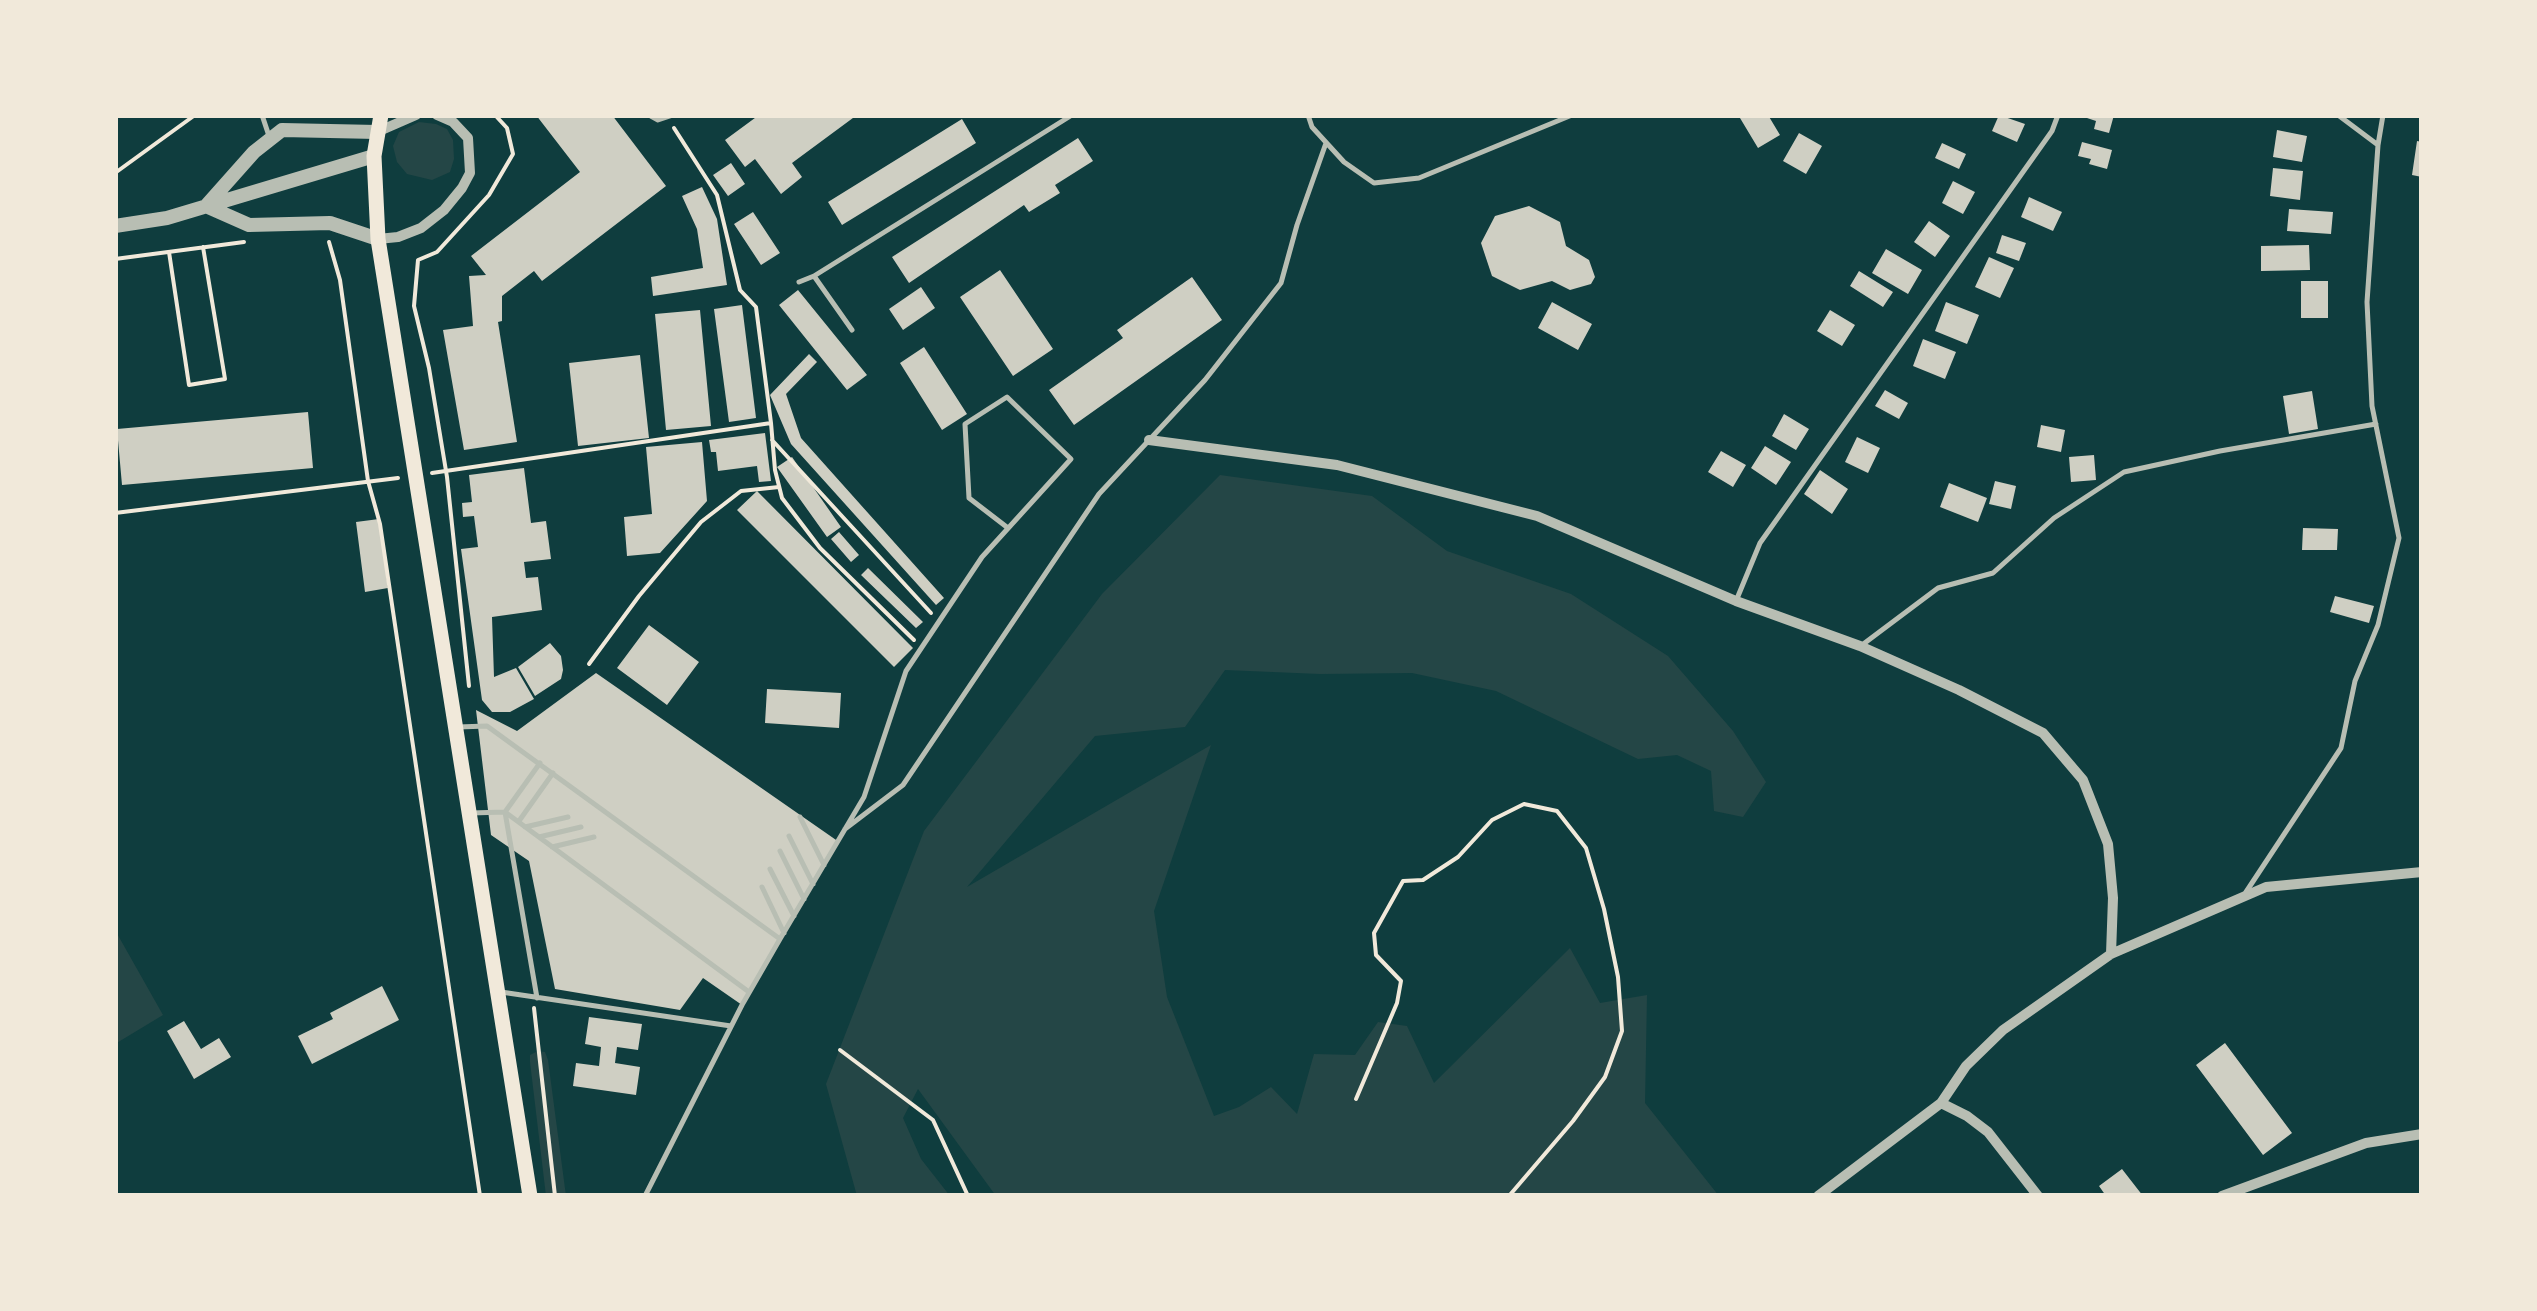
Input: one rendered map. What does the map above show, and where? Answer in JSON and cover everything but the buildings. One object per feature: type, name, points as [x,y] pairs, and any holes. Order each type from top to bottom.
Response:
[{"type":"main road","points":[[379,123],[374,156],[378,240],[530,1196]]},
{"type":"street","points":[[206,206],[254,152],[300,115]]},
{"type":"street","points":[[276,135],[416,115]]},
{"type":"street","points":[[206,206],[249,226],[330,223],[378,240],[398,237],[420,228],[444,210],[470,174],[468,138],[453,122],[437,115]]},
{"type":"street","points":[[115,226],[167,218],[374,156]]},
{"type":"street","points":[[1149,440],[1337,465],[1537,516],[1736,601],[1860,646],[1960,690],[2043,733],[2083,780],[2108,844],[2113,898],[2110,954]]},
{"type":"street","points":[[1818,1196],[1941,1103],[1966,1066],[2003,1030],[2110,954],[2266,887],[2422,872]]},
{"type":"street","points":[[1941,1103],[1988,1132],[2038,1196]]},
{"type":"street","points":[[2222,1196],[2366,1143],[2422,1134]]},
{"type":"lane","points":[[262,115],[276,135]]},
{"type":"lane","points":[[649,115],[658,120],[670,117]]},
{"type":"lane","points":[[799,282],[1072,115]]},
{"type":"lane","points":[[1308,115],[1312,127],[1344,162],[1374,183],[1419,178],[1572,115]]},
{"type":"lane","points":[[1736,601],[1760,543],[2052,131],[2058,115]]},
{"type":"lane","points":[[2338,115],[2378,145]]},
{"type":"lane","points":[[2244,896],[2341,748],[2355,681],[2378,625],[2399,538],[2376,424],[2367,302],[2383,115]]},
{"type":"lane","points":[[845,829],[903,785],[1099,494],[1206,380],[1281,284],[1326,143]]},
{"type":"lane","points":[[814,276],[852,330]]},
{"type":"lane","points":[[646,1196],[749,992],[864,797],[906,671],[982,557],[1071,459],[1007,397],[965,424],[969,498],[1008,528]]},
{"type":"lane","points":[[1860,646],[1938,588],[1993,573],[2054,518],[2124,472],[2376,424]]},
{"type":"lane","points":[[456,727],[487,726],[782,936]]},
{"type":"lane","points":[[537,998],[506,812],[540,764]]},
{"type":"lane","points":[[518,821],[553,773]]},
{"type":"lane","points":[[469,813],[506,812],[749,992]]},
{"type":"lane","points":[[525,827],[568,817]]},
{"type":"lane","points":[[800,817],[824,865]]},
{"type":"lane","points":[[539,837],[581,827]]},
{"type":"lane","points":[[789,836],[813,884]]},
{"type":"lane","points":[[552,847],[594,837]]},
{"type":"lane","points":[[780,851],[804,900]]},
{"type":"lane","points":[[770,869],[794,916]]},
{"type":"lane","points":[[762,887],[782,936]]},
{"type":"lane","points":[[497,992],[731,1026]]},
{"type":"path","points":[[115,172],[196,115]]},
{"type":"path","points":[[447,476],[430,368],[414,306],[418,260],[437,252],[489,196],[513,154],[506,128],[495,115]]},
{"type":"path","points":[[670,117],[717,196],[740,290],[756,307],[782,498],[820,548],[922,648]]},
{"type":"path","points":[[320,232],[331,244],[340,280],[480,1196]]},
{"type":"path","points":[[115,258],[261,240]]},
{"type":"path","points":[[169,252],[189,384],[225,380],[202,247]]},
{"type":"path","points":[[115,513],[417,476],[770,423]]},
{"type":"path","points":[[772,440],[939,622]]},
{"type":"path","points":[[589,664],[639,596],[702,522],[741,492],[779,486]]},
{"type":"path","points":[[1356,1099],[1397,1004],[1400,981],[1376,955],[1374,933],[1403,882],[1424,880],[1458,857],[1492,820],[1524,804],[1557,811],[1586,848],[1618,977],[1622,1031],[1605,1077],[1574,1121],[1508,1196]]},
{"type":"path","points":[[840,1050],[932,1120],[968,1196]]},
{"type":"shaded area","points":[[419,122],[447,129],[453,140],[450,172],[432,180],[407,174],[397,162],[393,146],[399,132]]},
{"type":"shaded area","points":[[1220,475],[1372,496],[1447,551],[1571,594],[1668,656],[1733,731],[1766,782],[1743,817],[1714,811],[1711,771],[1677,755],[1638,759],[1496,691],[1412,673],[1225,670],[1185,727],[1095,736],[967,887],[1211,745],[1154,911],[1167,997],[1214,1116],[1239,1107],[1271,1087],[1297,1114],[1314,1054],[1355,1055],[1378,1022],[1407,1026],[1434,1083],[1570,948],[1600,1003],[1647,995],[1645,1103],[1719,1196],[996,1196],[918,1089],[903,1118],[921,1159],[950,1196],[857,1196],[826,1084],[924,831],[1102,594]]},
{"type":"shaded area","points":[[115,930],[163,1015],[115,1044]]},
{"type":"shaded area","points":[[545,1052],[548,1060],[566,1196],[546,1196],[530,1062],[530,1055]]}]
